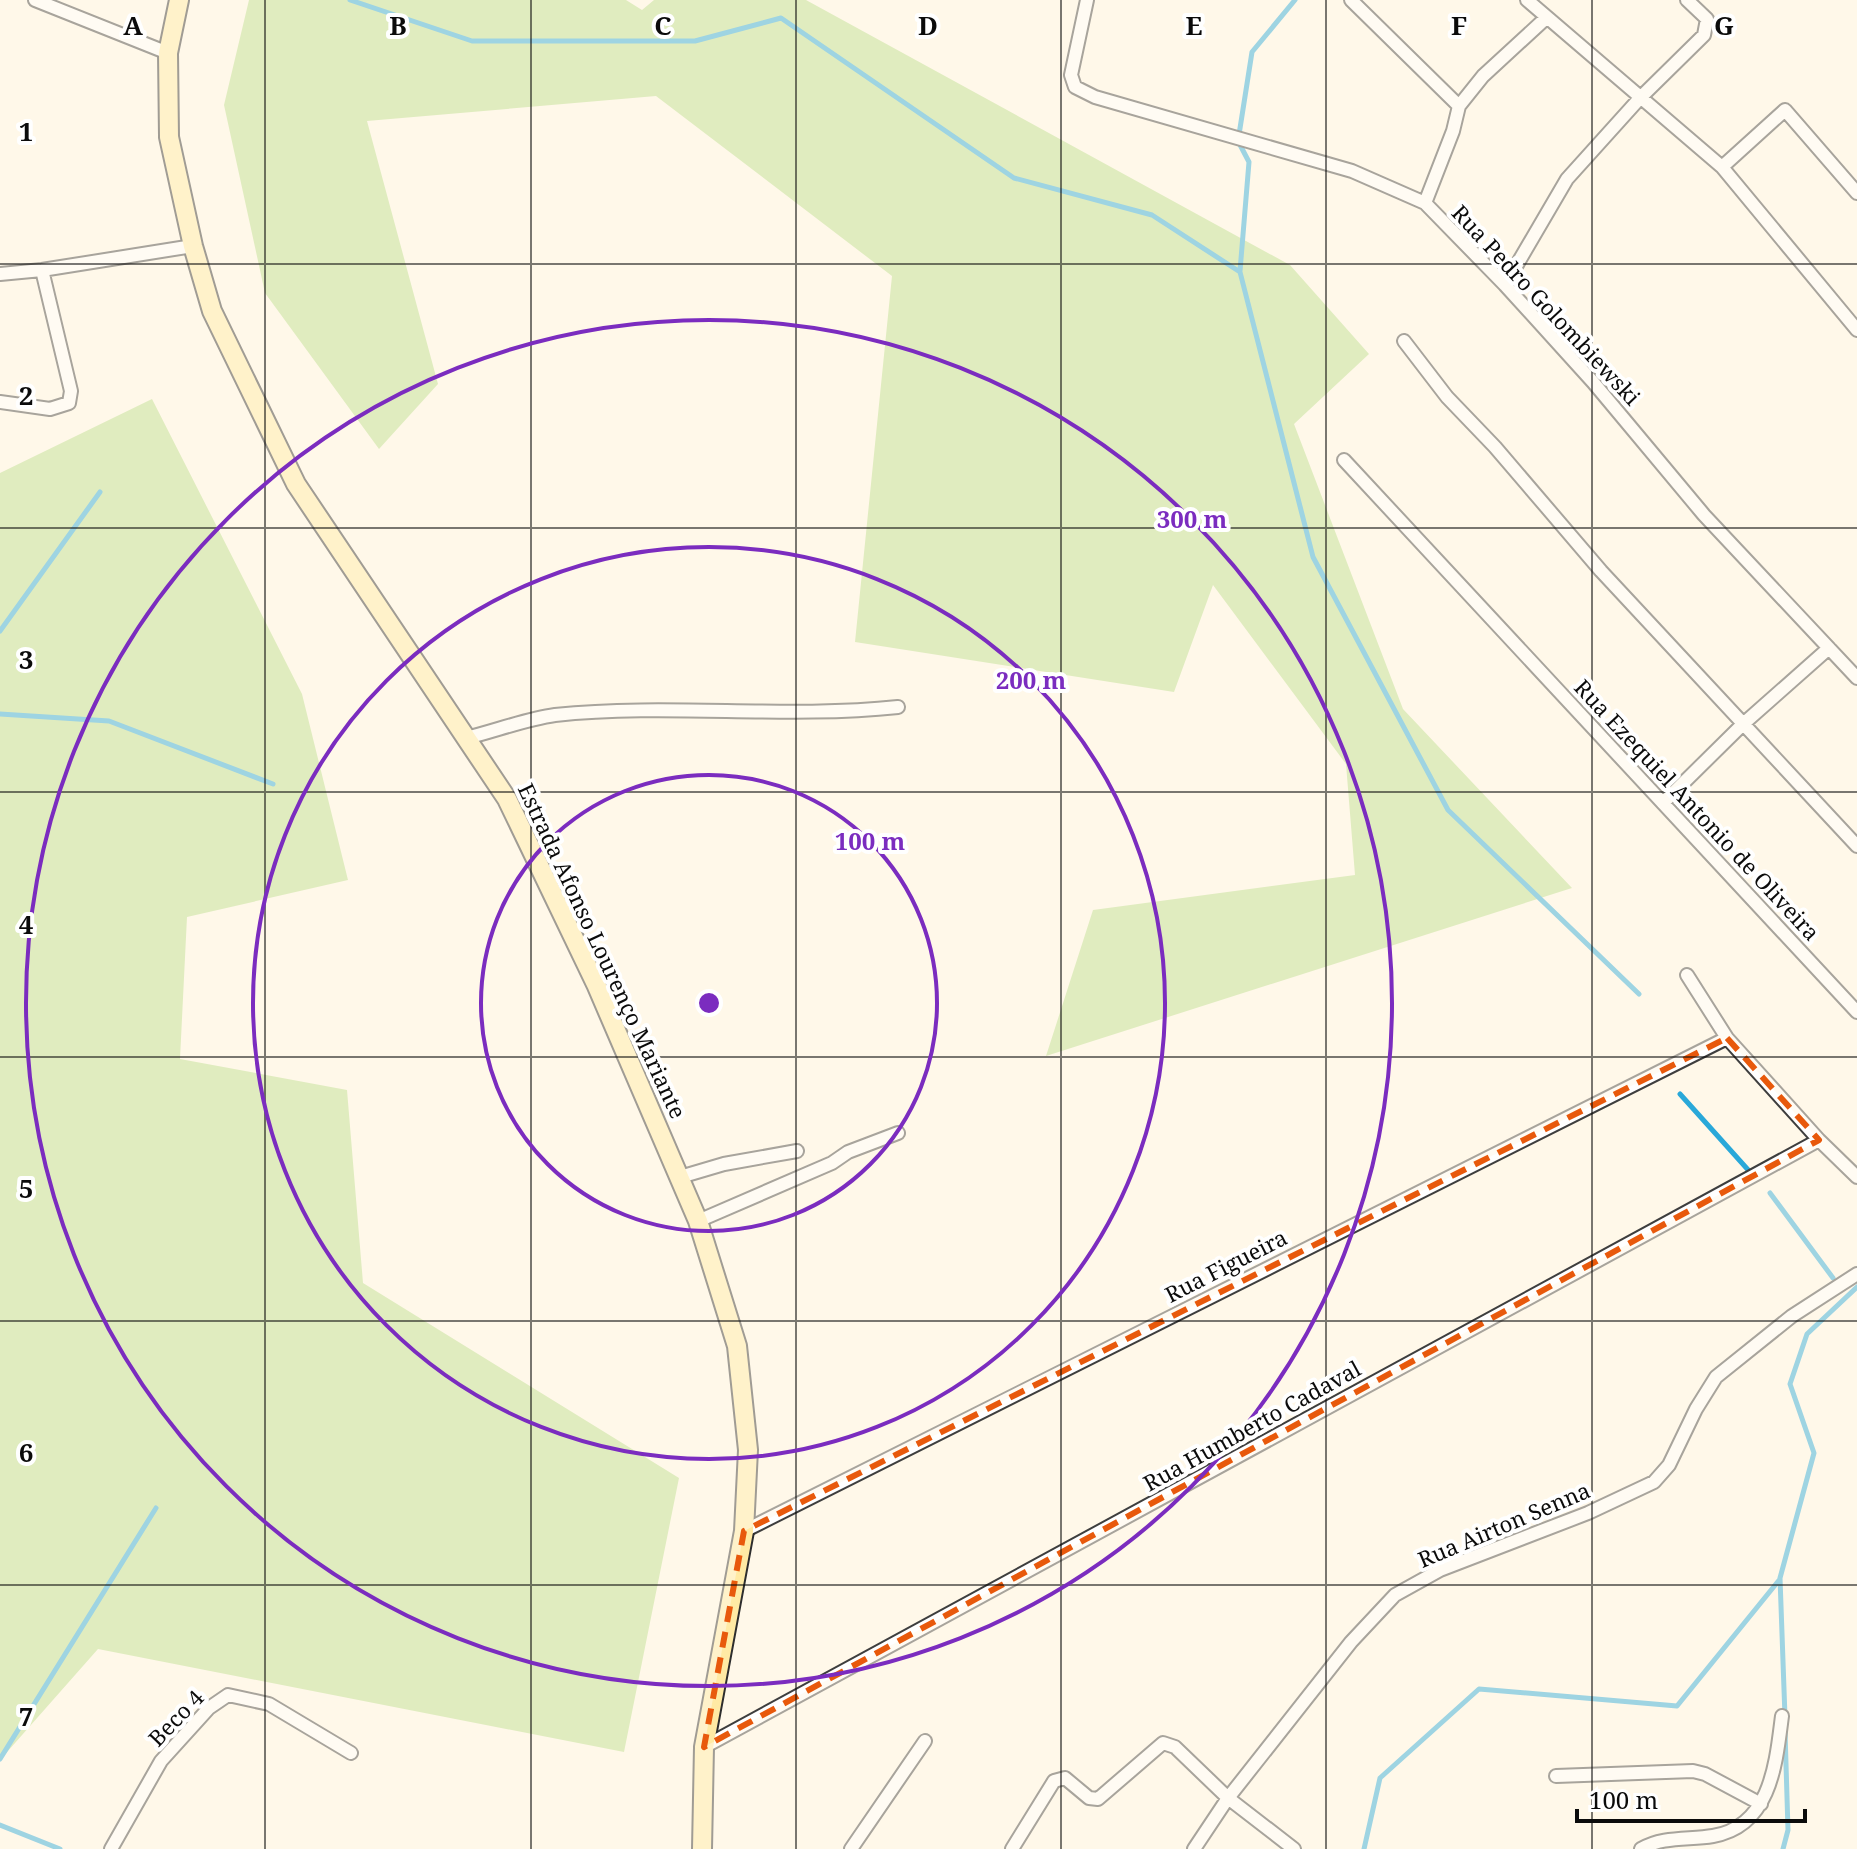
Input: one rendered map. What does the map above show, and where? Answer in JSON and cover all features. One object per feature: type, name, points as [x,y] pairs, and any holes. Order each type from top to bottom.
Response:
[{"type":"main road","name":"Estrada Afonso Lourenço Mariante","points":[[179,0],[168,53],[169,137],[193,246],[212,311],[296,484],[507,799],[596,984],[680,1177],[698,1221],[737,1346],[748,1450],[744,1531],[704,1747],[702,1849]]},
{"type":"street","points":[[35,0],[168,53]]},
{"type":"street","name":"Rua Pedro Golombiewski","points":[[1087,0],[1071,81],[1075,87],[1095,97],[1352,171],[1425,203],[1505,285],[1593,382],[1704,515],[1857,678]]},
{"type":"street","points":[[1351,0],[1459,106]]},
{"type":"street","points":[[1527,0],[1722,167],[1857,330]]},
{"type":"street","points":[[1505,285],[1567,179],[1640,98],[1704,35],[1707,19],[1687,0]]},
{"type":"street","points":[[1425,203],[1453,131],[1459,106],[1483,76],[1546,18]]},
{"type":"street","points":[[1722,167],[1785,110],[1857,193]]},
{"type":"street","points":[[0,274],[193,246]]},
{"type":"street","points":[[0,402],[50,409],[69,403],[71,391],[42,270]]},
{"type":"street","points":[[1404,341],[1447,397],[1495,447],[1601,571],[1857,846]]},
{"type":"street","name":"Rua Ezequiel Antonio de Oliveira","points":[[1344,460],[1857,1012]]},
{"type":"street","points":[[1664,802],[1742,725],[1829,648]]},
{"type":"street","points":[[466,738],[552,716],[655,710],[857,711],[898,707]]},
{"type":"street","points":[[1687,975],[1727,1038],[1819,1140],[1857,1177]]},
{"type":"street","name":"Rua Figueira","points":[[744,1531],[1727,1038]]},
{"type":"street","points":[[698,1221],[832,1163],[848,1152],[898,1133]]},
{"type":"street","name":"Rua Humberto Cadaval","points":[[704,1747],[1819,1140]]},
{"type":"street","points":[[680,1177],[724,1164],[797,1151]]},
{"type":"street","name":"Rua Airton Senna","points":[[1194,1849],[1228,1798],[1351,1642],[1395,1595],[1440,1570],[1588,1513],[1654,1482],[1669,1465],[1696,1409],[1716,1377],[1792,1316],[1857,1274]]},
{"type":"street","name":"Beco 4","points":[[111,1849],[161,1761],[209,1708],[228,1695],[269,1704],[351,1753]]},
{"type":"street","points":[[1641,1849],[1654,1841],[1678,1844],[1737,1828],[1761,1804],[1774,1775],[1782,1716]]},
{"type":"street","points":[[851,1849],[925,1741]]},
{"type":"street","points":[[1012,1849],[1054,1781],[1065,1778],[1089,1798],[1098,1799],[1163,1743],[1175,1747],[1228,1798],[1294,1849]]},
{"type":"street","points":[[1556,1776],[1693,1771],[1705,1774],[1761,1804]]},
{"type":"highlighted area","points":[[1727,1038],[1819,1140],[704,1747],[744,1531]]},
{"type":"green space","points":[[249,0],[626,0],[642,10],[654,0],[806,0],[1290,265],[1369,354],[1294,424],[1403,709],[1572,888],[1046,1056],[1093,910],[1355,875],[1346,764],[1213,585],[1174,692],[855,642],[892,276],[656,96],[367,121],[438,384],[379,449],[265,293],[224,105]]},
{"type":"green space","points":[[152,399],[302,694],[348,880],[187,917],[180,1059],[347,1090],[363,1283],[679,1478],[624,1752],[98,1649],[0,1760],[0,473]]},
{"type":"waterway","points":[[350,0],[472,41],[695,41],[781,18],[1014,178],[1152,215],[1240,272],[1313,557],[1448,810],[1639,994]]},
{"type":"waterway","points":[[1240,271],[1249,162],[1238,141],[1252,52],[1295,0]]},
{"type":"waterway","points":[[0,631],[100,492]]},
{"type":"waterway","points":[[0,714],[109,721],[273,784]]},
{"type":"waterway","points":[[1680,1094],[1750,1172]]},
{"type":"waterway","points":[[1770,1193],[1833,1278]]},
{"type":"waterway","points":[[1785,1717],[1780,1578],[1814,1453],[1790,1384],[1807,1334],[1857,1287]]},
{"type":"waterway","points":[[0,1759],[156,1508]]},
{"type":"waterway","points":[[1364,1849],[1380,1778],[1479,1689],[1677,1706],[1780,1579]]},
{"type":"waterway","points":[[1783,1849],[1788,1830],[1785,1731]]},
{"type":"waterway","points":[[0,1825],[60,1849]]}]
